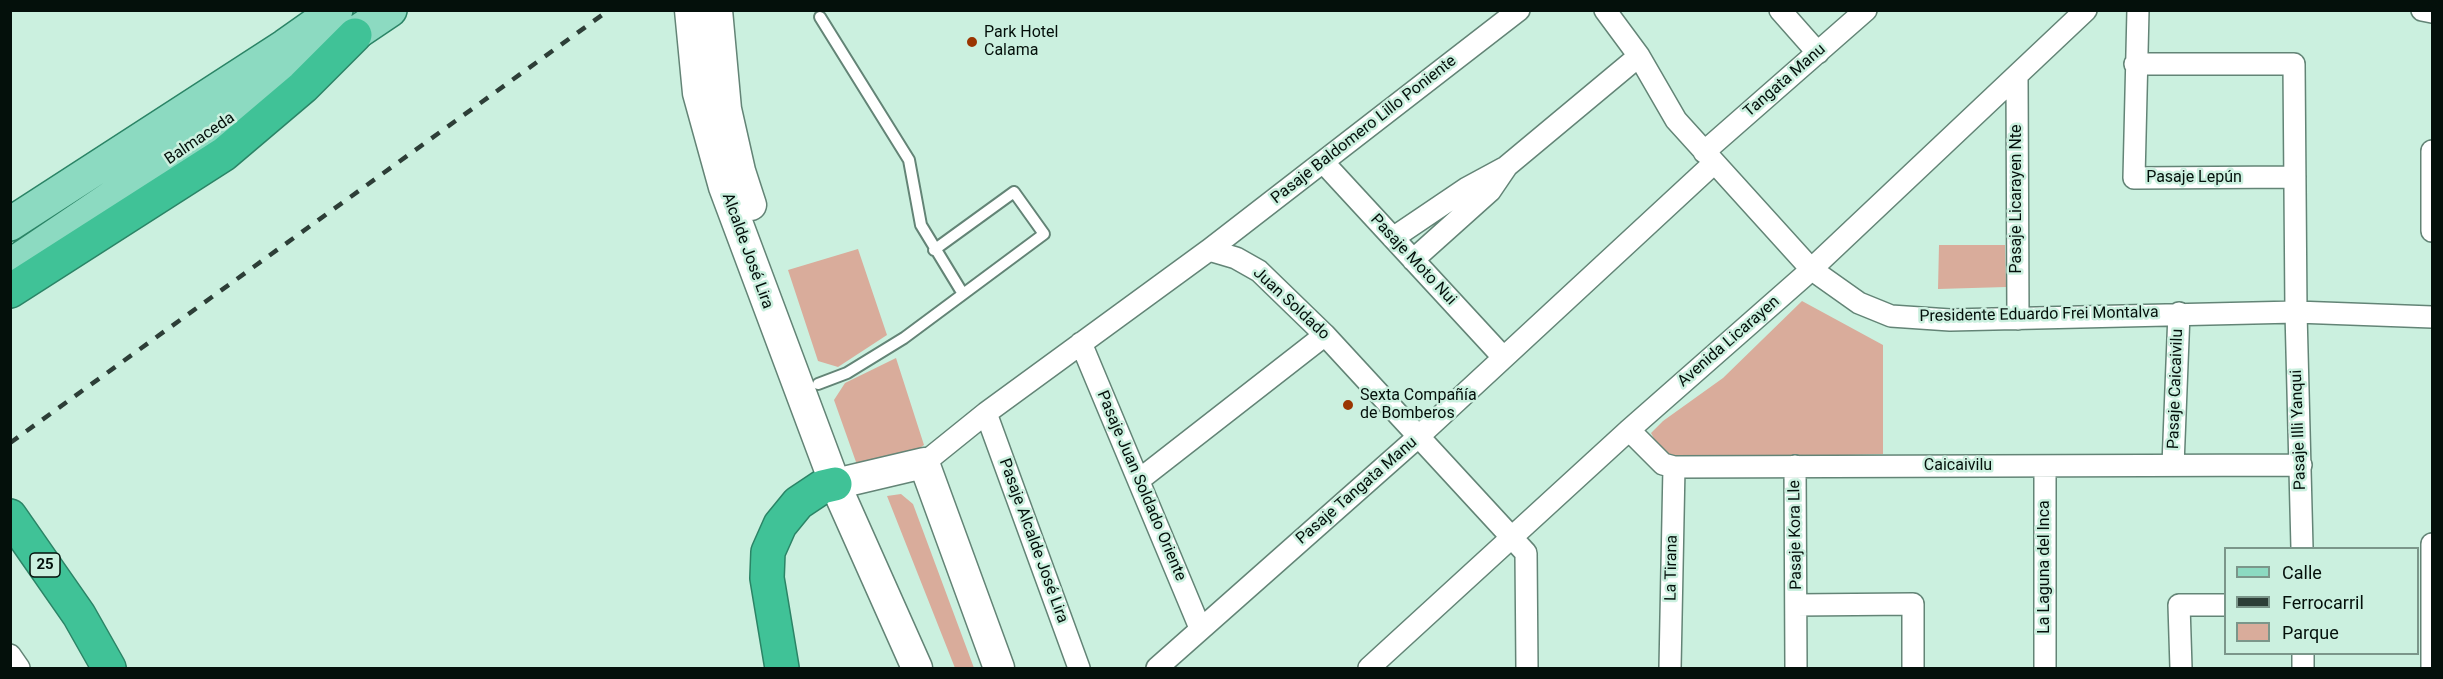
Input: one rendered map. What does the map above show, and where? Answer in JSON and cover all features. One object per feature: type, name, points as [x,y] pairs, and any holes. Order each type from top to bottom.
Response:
[{"type":"highway","points":[[10,291],[224,154],[303,87],[345,23]]},
{"type":"highway","points":[[782,669],[767,578],[768,552],[780,525],[798,503],[822,487],[846,482]]},
{"type":"highway","points":[[796,669],[783,578],[785,550],[789,536],[802,511],[818,495],[846,482]]},
{"type":"highway","name":"25","points":[[10,516],[79,615],[109,669]]},
{"type":"highway","name":"25","points":[[79,615],[128,669]]},
{"type":"main road","name":"Balmaceda","points":[[10,224],[285,46],[345,23],[390,10]]},
{"type":"main road","name":"Balmaceda","points":[[10,266],[345,23]]},
{"type":"street","name":"Alcalde José Lira","points":[[690,10],[698,93],[715,160],[753,270],[846,482],[938,669]]},
{"type":"street","name":"Alcalde José Lira","points":[[717,10],[722,77],[740,171],[774,270],[818,384],[846,482],[918,669]]},
{"type":"street","name":"Pasaje Baldomero Lillo Poniente","points":[[1209,250],[1519,10]]},
{"type":"street","points":[[1780,10],[1818,53]]},
{"type":"street","name":"Tangata Manu","points":[[1708,158],[1866,10]]},
{"type":"street","name":"Avenida Licarayen","points":[[1369,669],[1629,430],[1811,269],[2017,78],[2086,10]]},
{"type":"street","name":"Pasaje Lepún","points":[[2138,10],[2134,178],[2295,177]]},
{"type":"street","points":[[2422,10],[2433,12]]},
{"type":"street","name":"Presidente Eduardo Frei Montalva","points":[[1610,17],[1639,56],[1676,120],[1708,158],[1811,269],[1859,303],[1891,316],[1950,320],[2296,312],[2433,317]]},
{"type":"street","points":[[1393,238],[1467,188],[1507,166],[1639,56]]},
{"type":"street","points":[[2135,64],[2294,64],[2296,312]]},
{"type":"street","name":"Pasaje Licarayen Nte","points":[[2017,78],[2018,319]]},
{"type":"street","points":[[2433,151],[2433,231]]},
{"type":"street","name":"Pasaje Tangata Manu","points":[[1157,669],[1200,628],[1419,437],[1708,158]]},
{"type":"street","name":"Pasaje Moto Nui","points":[[1323,162],[1503,357]]},
{"type":"street","points":[[1413,260],[1491,191],[1507,166]]},
{"type":"street","points":[[846,482],[924,463],[986,413],[1209,250]]},
{"type":"street","name":"Juan Soldado","points":[[1209,250],[1236,258],[1259,271],[1325,335],[1526,553],[1527,669]]},
{"type":"street","name":"Pasaje Illi Yanqui","points":[[2296,312],[2302,547]]},
{"type":"street","name":"Pasaje Caicaivilu","points":[[2174,465],[2179,313]]},
{"type":"street","points":[[1138,480],[1325,335]]},
{"type":"street","name":"Pasaje Juan Soldado Oriente","points":[[1081,343],[1200,628]]},
{"type":"street","name":"Pasaje Alcalde José Lira","points":[[986,413],[1079,669]]},
{"type":"street","points":[[1629,430],[1663,464],[1674,467]]},
{"type":"street","points":[[924,463],[999,669]]},
{"type":"street","name":"Caicaivilu","points":[[1674,467],[2301,465]]},
{"type":"street","name":"Pasaje Kora Lle","points":[[1795,466],[1796,669]]},
{"type":"street","name":"La Laguna del Inca","points":[[2045,669],[2046,466]]},
{"type":"street","name":"La Tirana","points":[[1670,669],[1674,467]]},
{"type":"street","points":[[2432,669],[2433,544]]},
{"type":"street","name":"Pasaje Kora Lle","points":[[1796,605],[1913,604],[1912,669]]},
{"type":"street","points":[[2181,669],[2179,605],[2224,605]]},
{"type":"street","points":[[10,655],[19,669]]},
{"type":"lane","points":[[820,17],[909,160],[921,225],[934,250],[963,294]]},
{"type":"lane","points":[[818,384],[847,373],[904,338],[1044,234],[1014,192],[934,250]]},
{"type":"green space","points":[[1939,245],[2005,245],[2006,287],[1938,289]]},
{"type":"green space","points":[[858,249],[887,335],[838,367],[818,361],[788,270]]},
{"type":"green space","points":[[1802,301],[1883,345],[1883,454],[1672,460],[1658,446],[1651,433],[1663,421],[1723,378]]},
{"type":"green space","points":[[896,358],[924,445],[908,456],[881,466],[856,462],[834,400],[845,383]]},
{"type":"green space","points":[[901,494],[913,504],[974,668],[955,668],[887,496]]},
{"type":"railway","points":[[10,443],[609,10]]},
{"type":"place","name":"Park Hotel Calama","points":[[972,42]]},
{"type":"place","name":"Sexta Compañía de Bomberos","points":[[1348,405]]}]
